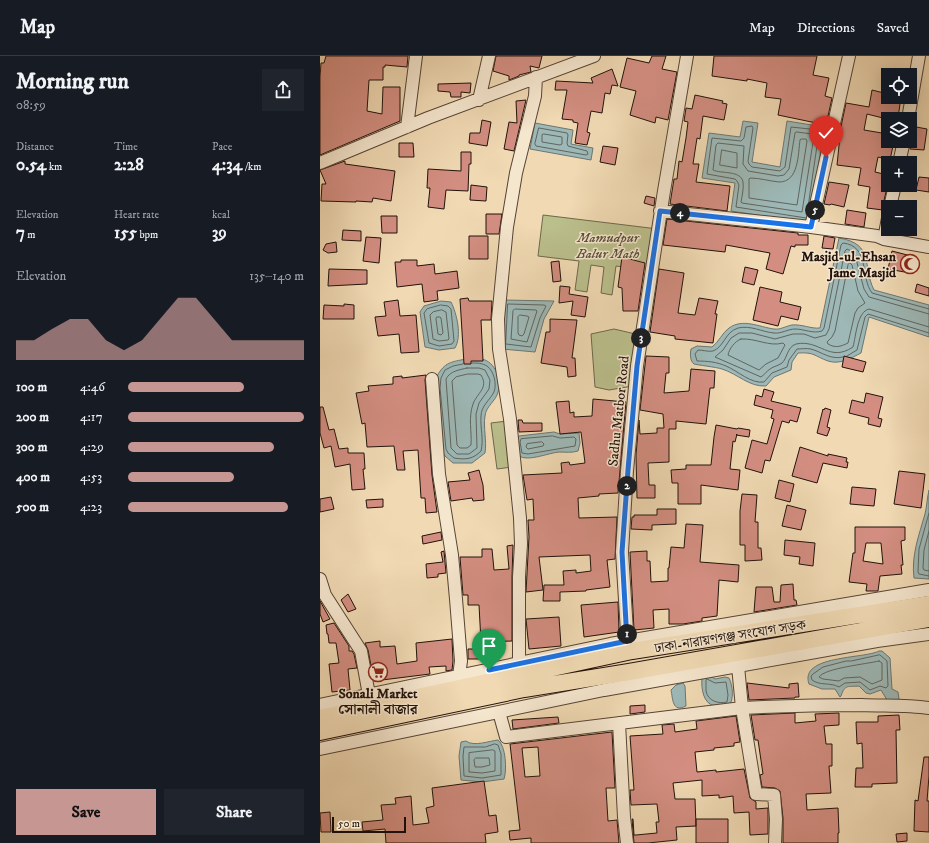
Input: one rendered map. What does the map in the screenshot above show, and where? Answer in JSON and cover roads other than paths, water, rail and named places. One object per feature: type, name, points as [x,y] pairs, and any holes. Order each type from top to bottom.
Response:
[{"type":"main road","name":"ঢাকা-নারায়ণগঞ্জ সংযোগ সড়ক","points":[[320,718],[628,646],[929,604]]},
{"type":"main road","name":"ঢাকা-নারায়ণগঞ্জ সংযোগ সড়ক","points":[[320,732],[524,689],[659,673],[929,619]]},
{"type":"street","points":[[407,128],[416,56]]},
{"type":"street","points":[[479,100],[489,56]]},
{"type":"street","points":[[320,163],[428,118],[594,56]]},
{"type":"street","name":"Sadhu Matbor Road","points":[[628,646],[622,552],[637,366],[660,211],[687,56]]},
{"type":"street","points":[[811,227],[849,56]]},
{"type":"street","points":[[909,112],[919,56]]},
{"type":"street","points":[[519,663],[519,577],[522,544],[510,419],[499,349],[498,319],[506,243],[516,173],[534,96],[536,77]]},
{"type":"street","points":[[660,211],[811,227],[877,236],[884,239],[929,248]]},
{"type":"street","points":[[432,379],[439,474],[452,555],[461,661],[460,676]]},
{"type":"street","points":[[320,579],[323,596],[361,651],[369,695]]},
{"type":"street","points":[[320,705],[519,663],[628,646],[929,590]]},
{"type":"street","points":[[320,748],[604,690],[659,673],[738,666],[877,641],[929,634]]},
{"type":"street","points":[[738,666],[742,708],[756,794],[774,795],[775,843]]},
{"type":"street","points":[[499,712],[506,737],[742,708],[801,705],[906,706],[929,708]]},
{"type":"street","points":[[619,723],[624,817],[627,843]]},
{"type":"water","points":[[743,121],[758,123],[752,162],[780,167],[787,121],[824,127],[810,223],[731,211],[735,183],[702,178],[709,133],[740,137]]},
{"type":"water","points":[[535,123],[573,130],[571,144],[593,148],[591,160],[530,149]]},
{"type":"water","points":[[839,238],[858,245],[863,251],[866,257],[874,290],[929,305],[929,337],[869,317],[861,353],[845,360],[832,362],[811,354],[798,353],[792,362],[791,370],[774,377],[766,386],[754,384],[722,369],[693,363],[690,353],[691,349],[697,346],[712,347],[729,328],[734,325],[745,323],[776,329],[792,325],[820,328]]},
{"type":"water","points":[[504,300],[554,301],[544,319],[535,352],[502,349]]},
{"type":"water","points":[[441,301],[451,302],[457,319],[458,337],[455,348],[439,350],[425,347],[420,312],[424,306]]},
{"type":"water","points":[[466,359],[482,359],[491,364],[494,367],[498,377],[499,387],[497,395],[487,409],[485,416],[485,453],[472,463],[453,463],[442,451],[437,376],[449,363]]},
{"type":"water","points":[[554,432],[560,434],[579,433],[580,443],[578,451],[559,452],[533,458],[523,458],[519,456],[517,438],[519,436]]},
{"type":"water","points":[[929,490],[929,579],[914,578],[913,570],[915,554],[925,514]]},
{"type":"water","points":[[882,651],[890,658],[892,689],[898,692],[899,699],[892,701],[887,700],[881,690],[870,694],[866,693],[859,686],[850,686],[846,688],[840,697],[835,689],[822,689],[809,684],[809,675],[814,668],[823,663],[871,654]]},
{"type":"water","points":[[708,674],[715,679],[725,677],[729,678],[732,700],[729,706],[711,705],[705,699],[702,678]]},
{"type":"water","points":[[683,683],[685,686],[686,706],[678,708],[674,704],[671,690],[676,685]]},
{"type":"water","points":[[498,740],[503,747],[505,758],[504,779],[482,782],[461,780],[459,756],[461,742],[466,741],[477,744]]},
{"type":"place","name":"Masjid-ul-Ehsan Jame Masjid","points":[[910,264]]},
{"type":"place","name":"Sonali Market সোনালী বাজার","points":[[378,672]]},
{"type":"park label","name":"Mamudpur Balur Math","points":[[608,246]]}]
